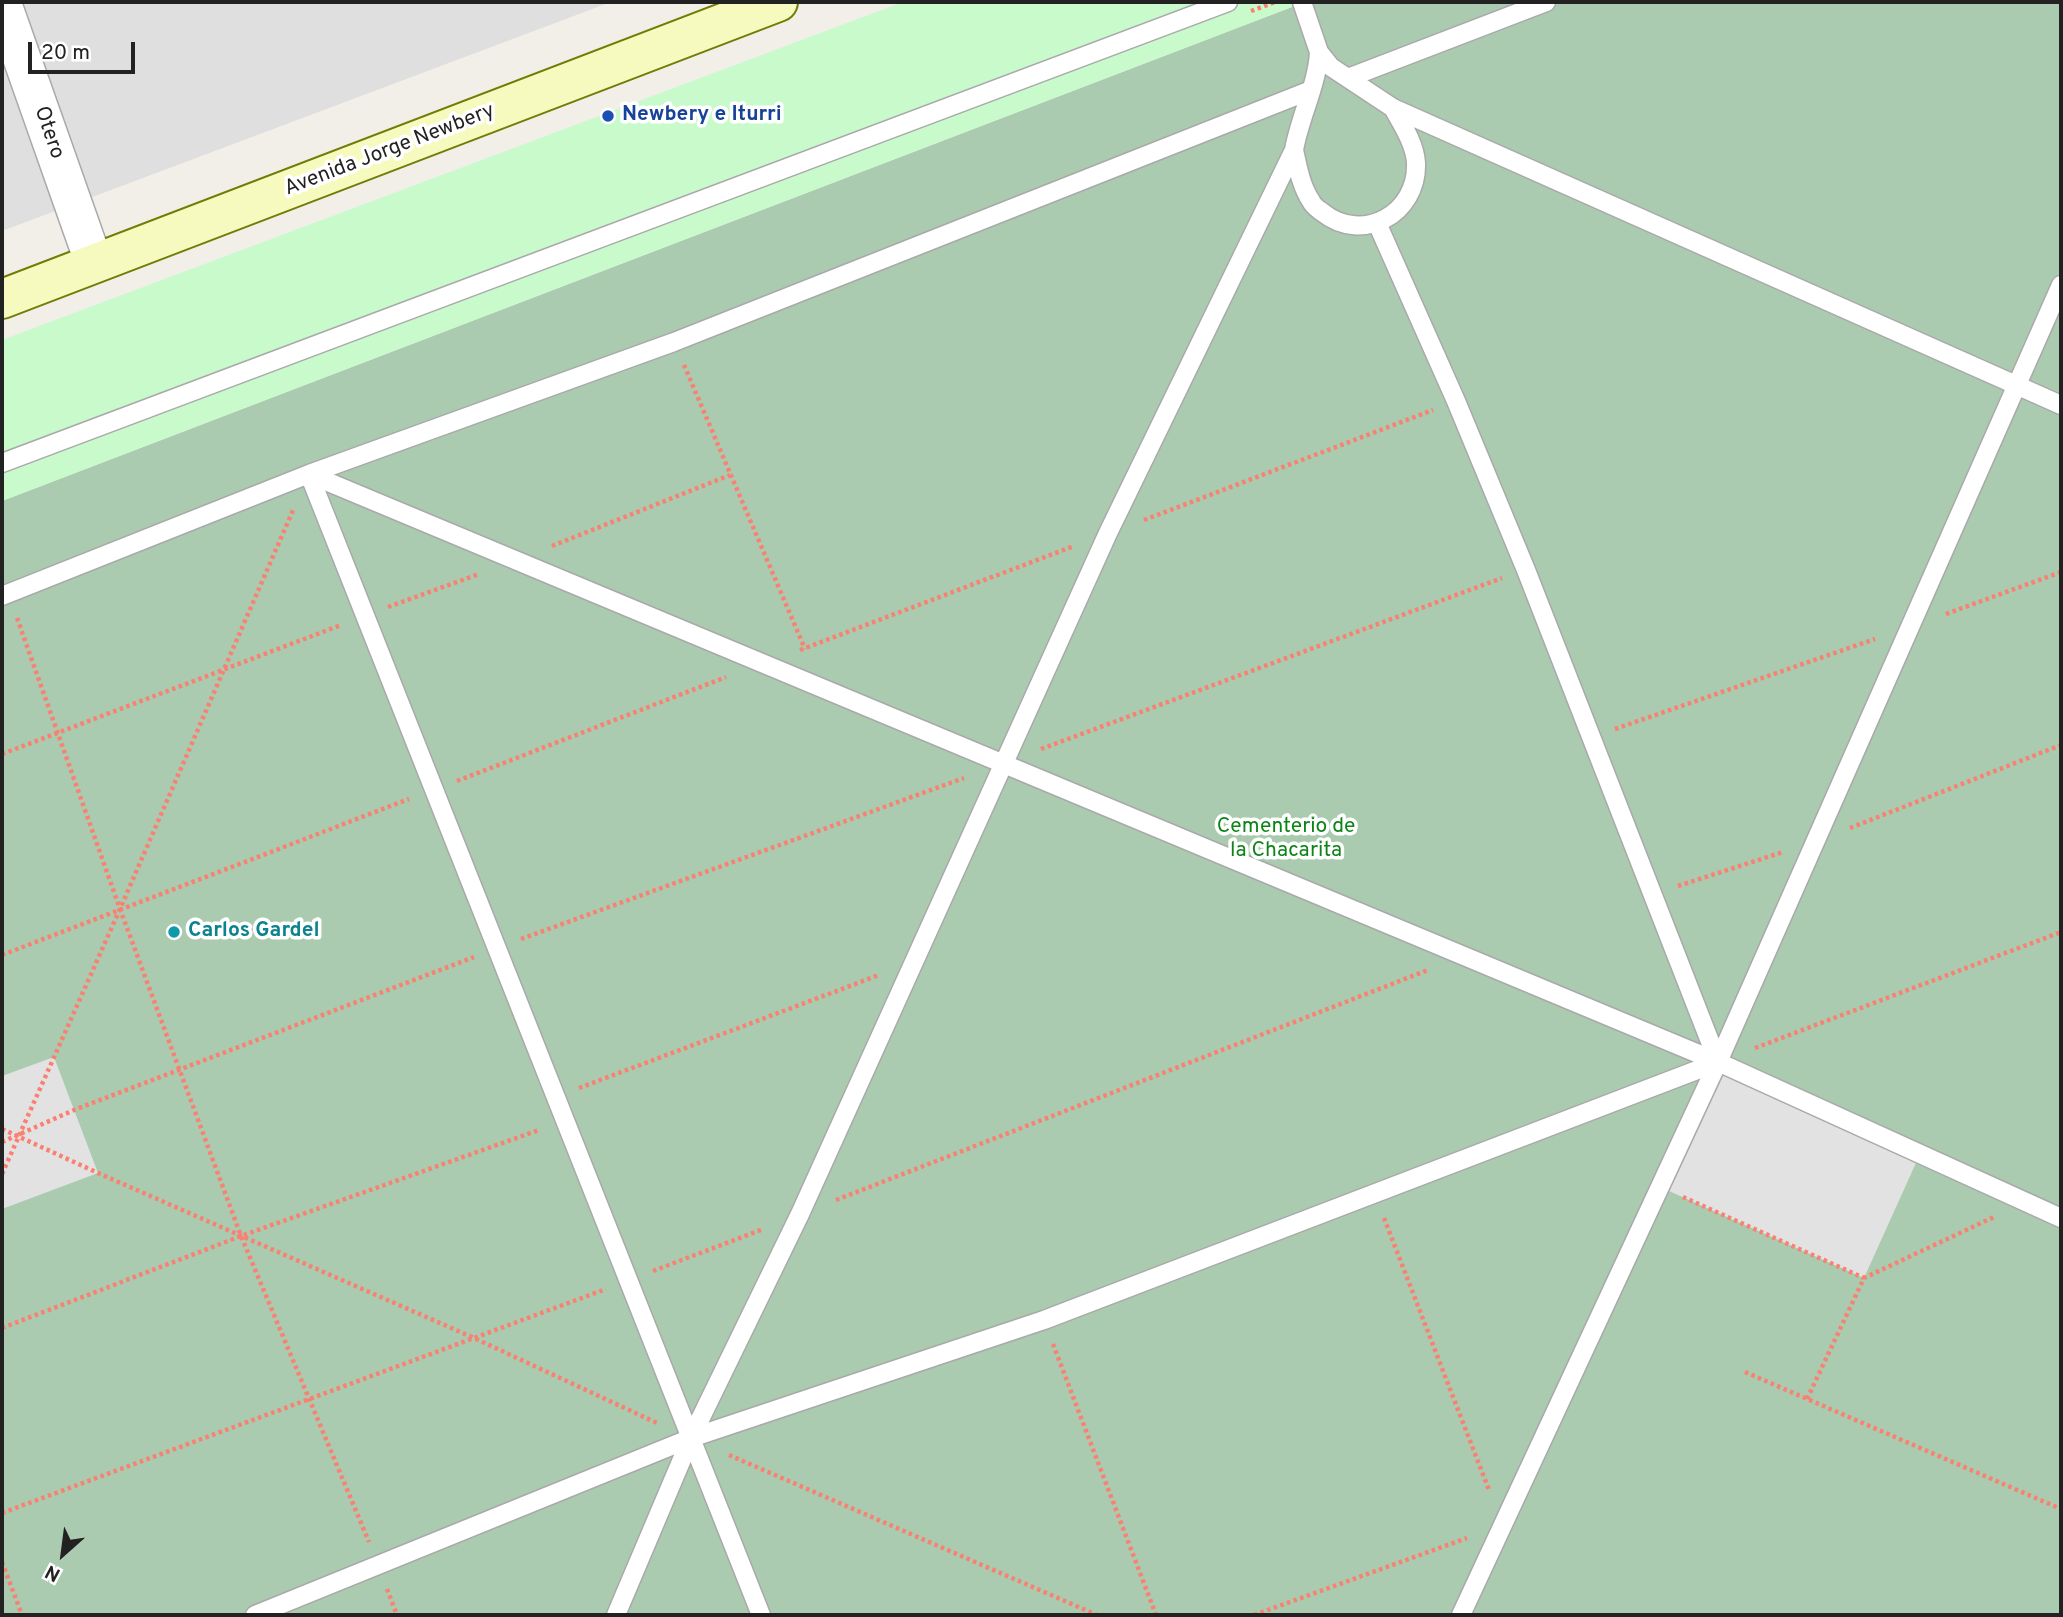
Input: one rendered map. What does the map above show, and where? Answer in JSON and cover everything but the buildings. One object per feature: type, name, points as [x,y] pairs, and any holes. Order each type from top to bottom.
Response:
[{"type":"main road","name":"Avenida Jorge Newbery","points":[[2,299],[727,10],[778,2]]},
{"type":"street","name":"Otero","points":[[2,2],[94,263]]},
{"type":"lane","points":[[2,463],[1228,2]]},
{"type":"lane","points":[[1302,2],[1319,52],[1331,67],[1393,108],[2061,405]]},
{"type":"lane","points":[[1348,78],[1546,2]]},
{"type":"lane","points":[[616,1615],[691,1438],[800,1214],[1108,533],[1294,150],[1298,128],[1318,71],[1319,52]]},
{"type":"lane","points":[[5,595],[309,474],[674,342],[1311,90]]},
{"type":"lane","points":[[1294,150],[1301,181],[1312,204],[1332,220],[1355,226],[1377,223],[1394,214],[1408,199],[1415,179],[1416,159],[1404,127],[1393,108]]},
{"type":"lane","points":[[1377,223],[1456,401],[1526,570],[1718,1062]]},
{"type":"lane","points":[[1461,1615],[1718,1062],[2061,285]]},
{"type":"lane","points":[[309,474],[1718,1062],[2061,1218]]},
{"type":"lane","points":[[309,474],[761,1615]]},
{"type":"lane","points":[[255,1615],[691,1438],[1044,1320],[1718,1062]]},
{"type":"path","points":[[674,342],[805,649]]},
{"type":"path","points":[[2,955],[1456,401]]},
{"type":"path","points":[[2,1174],[309,474]]},
{"type":"path","points":[[1591,738],[2061,572]]},
{"type":"path","points":[[5,595],[241,1236],[397,1615]]},
{"type":"path","points":[[1652,894],[1815,842],[2061,745]]},
{"type":"path","points":[[1718,1062],[2061,932]]},
{"type":"path","points":[[2,1142],[74,1110],[497,948]]},
{"type":"path","points":[[2,1513],[628,1281],[1465,956]]},
{"type":"path","points":[[556,1097],[914,962]]},
{"type":"path","points":[[2,1328],[241,1236],[565,1121]]},
{"type":"path","points":[[2,1129],[474,1338],[691,1438],[1097,1615]]},
{"type":"path","points":[[1660,1187],[1864,1279]]},
{"type":"path","points":[[1254,1615],[1502,1525],[1374,1193]]},
{"type":"path","points":[[1807,1399],[1864,1279],[2026,1202]]},
{"type":"path","points":[[1044,1320],[1156,1615]]},
{"type":"path","points":[[1745,1371],[2061,1509]]},
{"type":"path","points":[[2,1562],[22,1615]]},
{"type":"shaded area","points":[[2,2],[611,2],[2,231]]},
{"type":"shaded area","points":[[54,1057],[98,1173],[2,1209],[2,1076]]},
{"type":"shaded area","points":[[1718,1062],[1920,1154],[1864,1278],[1660,1187]]},
{"type":"green space","points":[[903,2],[1305,2],[2,501],[2,340]]},
{"type":"green space","name":"Cementerio de la Chacarita","points":[[1305,2],[2061,2],[2061,1615],[2,1615],[2,501]]},
{"type":"place","name":"Newbery e Iturri","points":[[608,116]]},
{"type":"place","name":"Carlos Gardel","points":[[174,932]]}]
